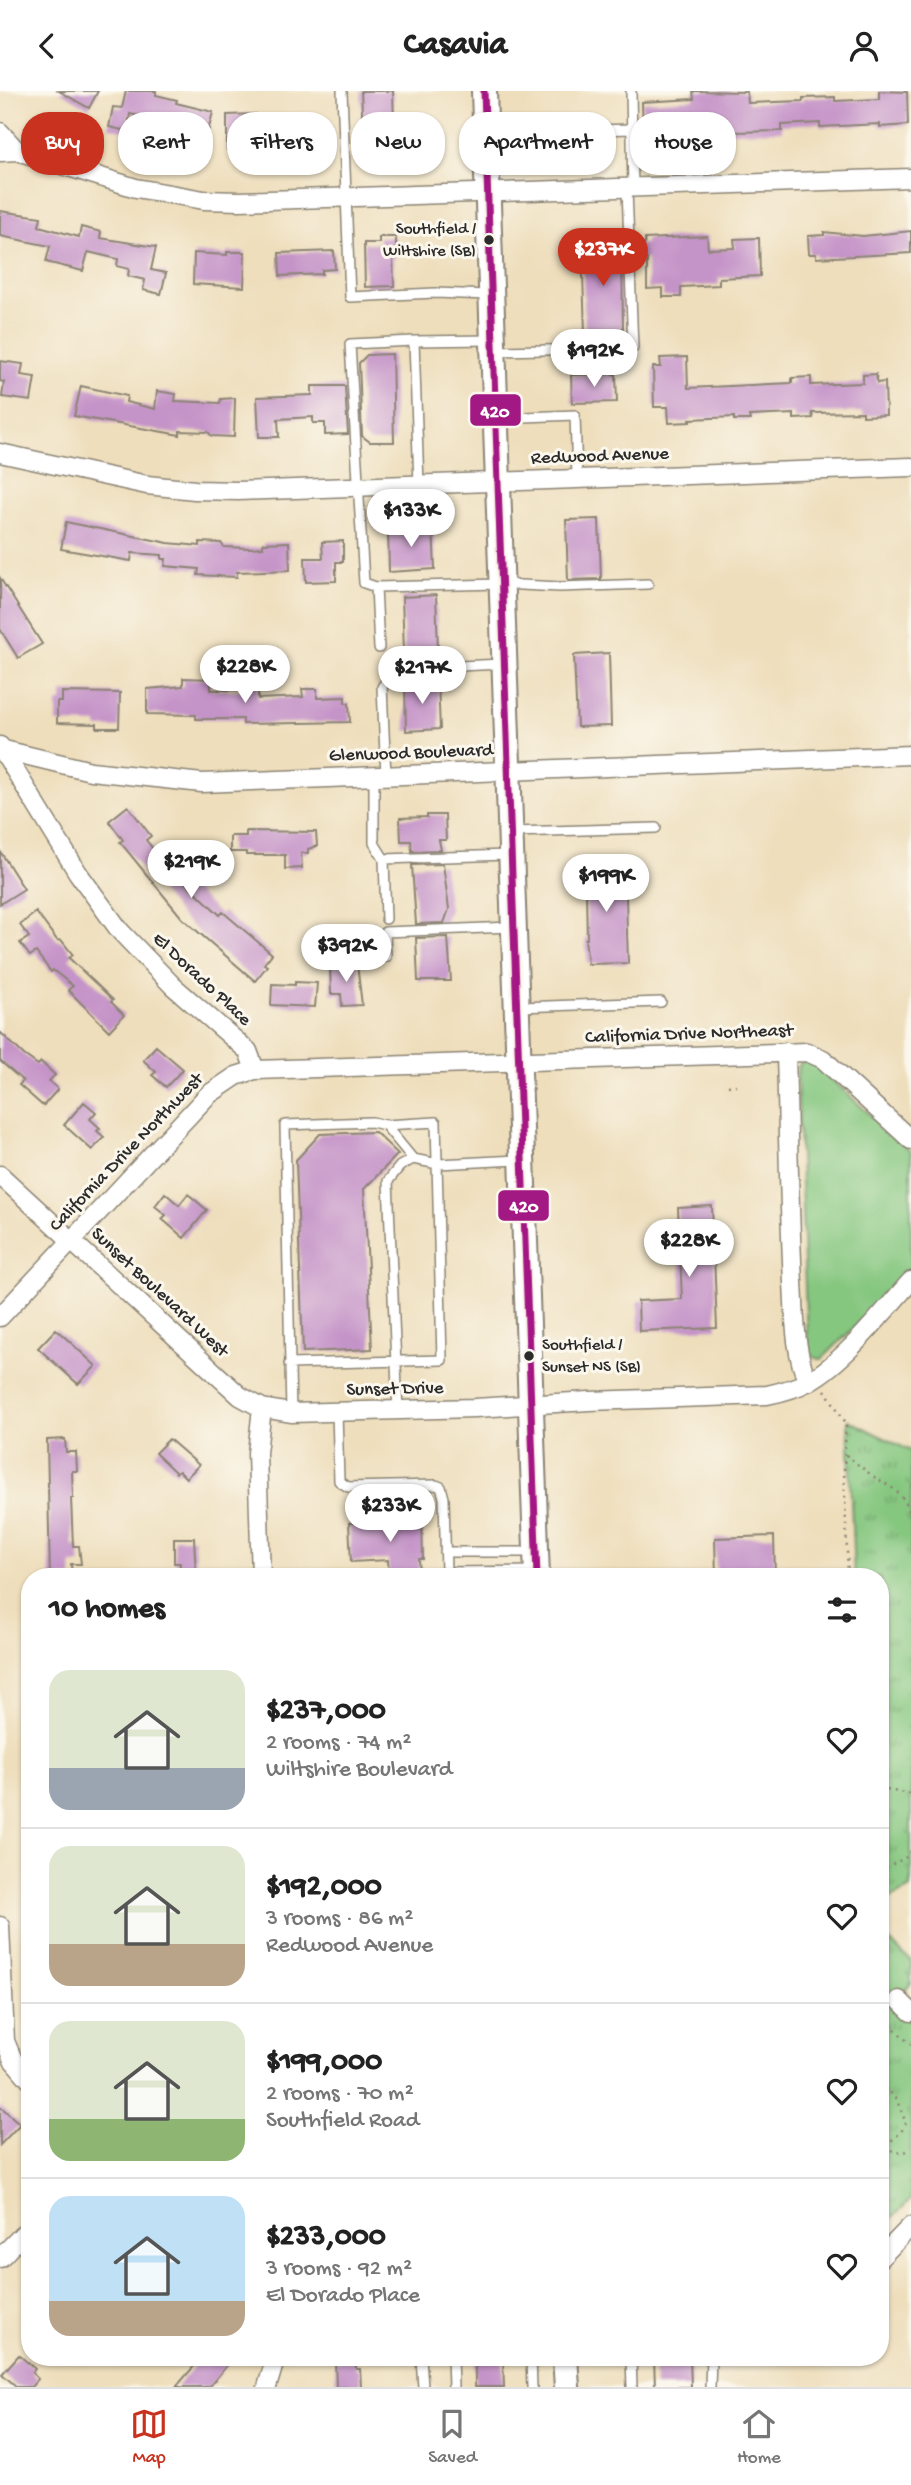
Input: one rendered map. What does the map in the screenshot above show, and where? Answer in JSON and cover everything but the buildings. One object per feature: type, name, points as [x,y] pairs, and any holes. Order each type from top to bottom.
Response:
[{"type":"main road","points":[[484,91],[484,112]]},
{"type":"main road","points":[[487,175],[536,1566]]},
{"type":"main road","points":[[566,2366],[567,2387]]},
{"type":"street","points":[[0,132],[8,151],[136,188],[185,197],[239,201],[911,178]]},
{"type":"street","name":"Redwood Avenue","points":[[0,453],[102,477],[167,488],[239,491],[911,467]]},
{"type":"street","name":"Glenwood Boulevard","points":[[1,748],[91,771],[202,783],[911,755]]},
{"type":"street","name":"El Dorado Place","points":[[1,748],[78,873],[120,931],[173,986],[248,1051],[255,1070]]},
{"type":"street","points":[[786,1052],[789,1214],[796,1321],[803,1370],[814,1382],[911,1281]]},
{"type":"street","name":"California Drive Northeast","points":[[519,1063],[807,1052],[823,1059],[911,1140]]},
{"type":"street","name":"California Drive Northwest","points":[[0,1317],[208,1095],[236,1076],[255,1070],[519,1063]]},
{"type":"street","name":"Sunset Boulevard West","points":[[0,1175],[240,1396],[262,1408]]},
{"type":"street","name":"Sunset Drive","points":[[262,1408],[292,1413],[398,1411],[530,1403],[767,1395],[814,1382]]},
{"type":"street","points":[[261,1568],[257,1430],[262,1408]]},
{"type":"street","points":[[0,1926],[5,2042],[13,2060],[21,2069]]},
{"type":"street","points":[[889,2249],[911,2226]]},
{"type":"street","points":[[0,2258],[21,2236]]},
{"type":"street","points":[[267,2387],[273,2366]]},
{"type":"lane","points":[[342,91],[350,297],[435,293],[491,295]]},
{"type":"lane","points":[[631,91],[632,112]]},
{"type":"lane","points":[[630,175],[633,348],[414,341],[350,344],[364,583],[376,587],[648,584]]},
{"type":"lane","points":[[414,341],[419,485]]},
{"type":"lane","points":[[496,418],[575,415],[578,478]]},
{"type":"lane","points":[[376,587],[379,648]]},
{"type":"lane","points":[[386,919],[384,859],[373,843],[379,777],[382,687],[395,669],[504,664]]},
{"type":"lane","points":[[384,859],[656,828]]},
{"type":"lane","points":[[386,957],[385,932],[514,927]]},
{"type":"lane","points":[[517,1007],[661,1002]]},
{"type":"lane","points":[[289,1364],[442,1360],[436,1122],[285,1125],[289,1364],[292,1413]]},
{"type":"lane","points":[[385,1125],[413,1159],[438,1164],[522,1160]]},
{"type":"lane","points":[[398,1411],[388,1181],[400,1166],[413,1159]]},
{"type":"lane","points":[[337,1412],[339,1481],[348,1487],[441,1487],[444,1498],[446,1568]]},
{"type":"lane","points":[[445,1552],[536,1566]]},
{"type":"lane","points":[[506,1568],[536,1566]]},
{"type":"lane","points":[[422,2366],[423,2387]]},
{"type":"lane","points":[[452,2366],[453,2387]]},
{"type":"lane","points":[[531,2366],[532,2387]]},
{"type":"lane","points":[[631,2366],[632,2387]]},
{"type":"lane","points":[[710,2387],[711,2366]]},
{"type":"path","points":[[728,1086],[736,1085]]},
{"type":"path","points":[[814,1382],[846,1423],[848,1568]]},
{"type":"path","points":[[845,1454],[874,1477],[894,1487],[907,1504],[911,1515]]},
{"type":"path","points":[[889,1791],[911,1794]]},
{"type":"path","points":[[889,1866],[908,1856],[911,1851]]},
{"type":"path","points":[[889,2024],[911,2045]]},
{"type":"path","points":[[889,2091],[896,2098],[906,2123],[889,2143]]},
{"type":"path","points":[[889,2148],[903,2154],[911,2150]]},
{"type":"green space","points":[[803,1061],[812,1062],[818,1067],[911,1152],[911,1268],[822,1359],[813,1356],[807,1342],[797,1075],[798,1067]]},
{"type":"green space","points":[[848,1420],[911,1451],[911,1888],[889,1899],[889,1568],[854,1568]]},
{"type":"green space","points":[[889,1941],[911,1961],[911,1984],[892,2002],[911,2021],[911,2199],[889,2221]]},
{"type":"transit line","name":"420","points":[[484,91],[537,1568]]},
{"type":"place","name":"Southfield / Wiltshire (SB)","points":[[489,240]]},
{"type":"place","name":"Southfield / Sunset NS (SB)","points":[[529,1356]]}]
